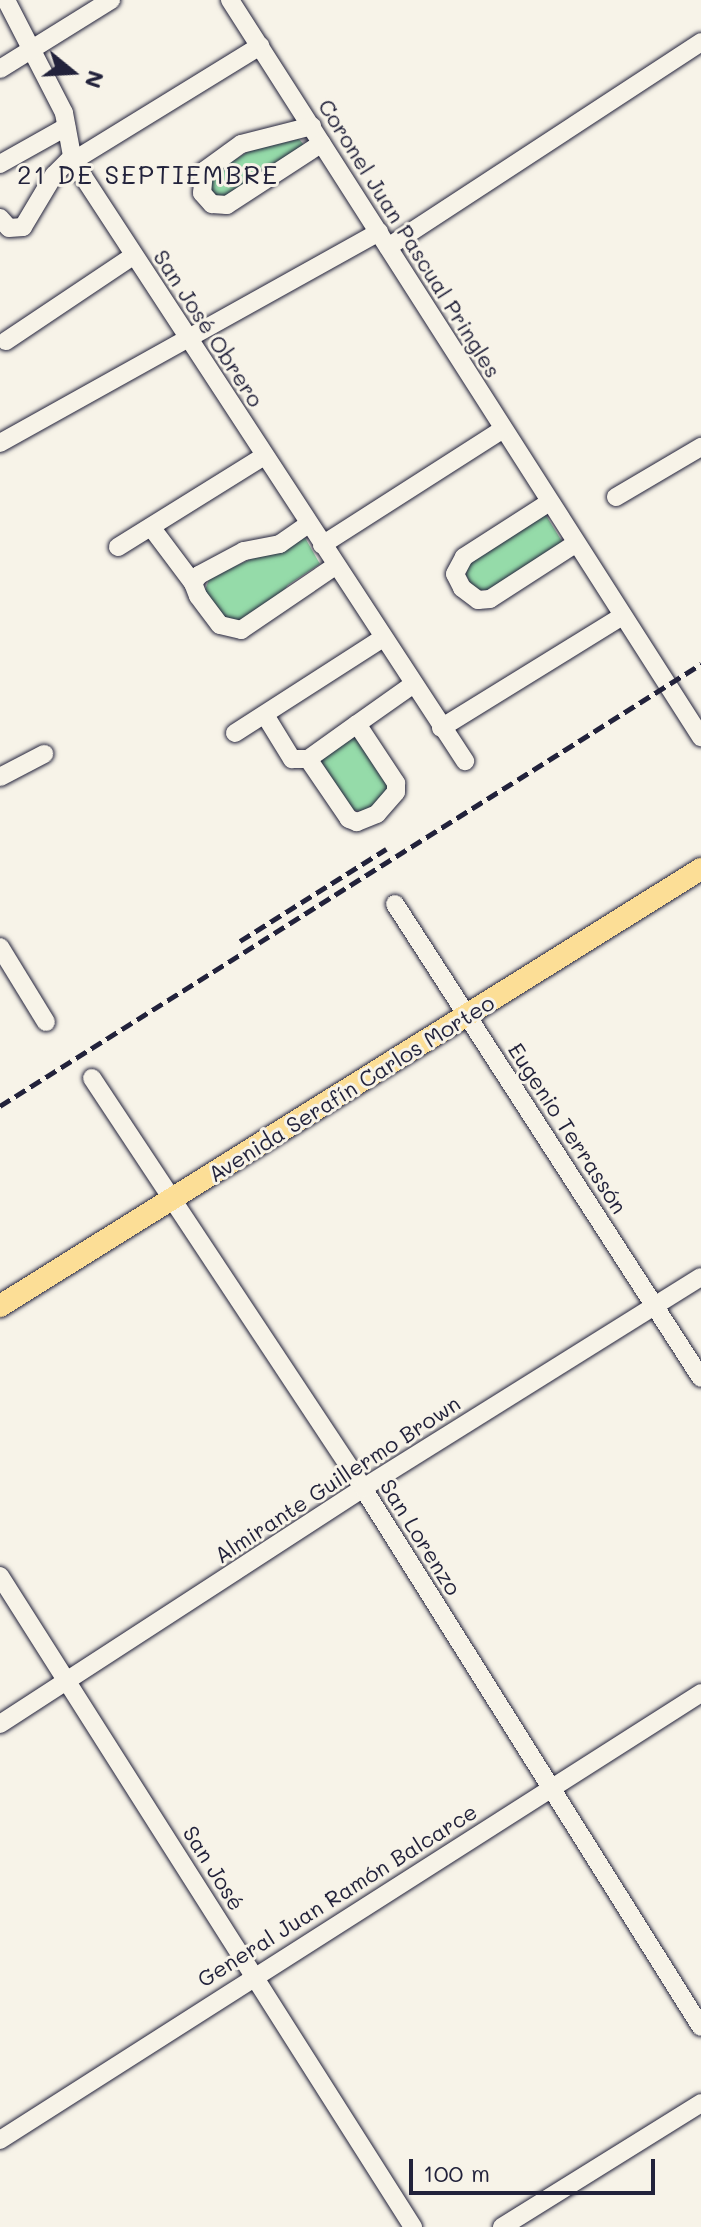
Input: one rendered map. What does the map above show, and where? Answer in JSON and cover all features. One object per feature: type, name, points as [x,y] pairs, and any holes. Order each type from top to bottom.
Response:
[{"type":"main road","name":"Avenida Serafín Carlos Morteo","points":[[0,1306],[701,869]]},
{"type":"street","name":"San José Obrero","points":[[6,0],[66,127],[73,159],[307,525],[465,761]]},
{"type":"street","points":[[0,69],[111,0]]},
{"type":"street","name":"Coronel Juan Pascual Pringles","points":[[230,0],[548,503],[701,737]]},
{"type":"street","points":[[0,443],[383,239],[701,42]]},
{"type":"street","points":[[0,218],[9,228],[23,227],[54,175],[73,159],[260,46]]},
{"type":"street","points":[[0,164],[66,127]]},
{"type":"street","points":[[317,134],[227,205],[212,204],[202,193],[204,171],[241,144],[317,134]]},
{"type":"street","points":[[6,341],[133,256]]},
{"type":"street","points":[[322,545],[502,430]]},
{"type":"street","points":[[616,497],[701,447]]},
{"type":"street","points":[[118,547],[264,456]]},
{"type":"street","points":[[548,503],[464,557],[455,574],[462,588],[478,600],[490,599],[575,544]]},
{"type":"street","points":[[193,583],[224,560],[280,544],[307,525]]},
{"type":"street","points":[[151,527],[220,625],[241,630],[335,566]]},
{"type":"street","points":[[441,728],[622,616]]},
{"type":"street","points":[[235,733],[383,638]]},
{"type":"street","points":[[265,715],[292,759],[308,759],[412,685]]},
{"type":"street","points":[[308,759],[349,819],[366,821],[377,814],[396,792],[396,783],[357,724]]},
{"type":"street","points":[[0,777],[44,754]]},
{"type":"street","name":"Eugenio Terrassón","points":[[395,904],[701,1378]]},
{"type":"street","points":[[0,947],[46,1022]]},
{"type":"street","name":"San Lorenzo","points":[[92,1078],[171,1202],[363,1488],[701,2027]]},
{"type":"street","name":"Almirante Guillermo Brown","points":[[0,1724],[363,1488],[701,1277]]},
{"type":"street","name":"San José","points":[[0,1576],[413,2227]]},
{"type":"street","name":"General Juan Ramón Balcarce","points":[[0,2140],[253,1975],[701,1693]]},
{"type":"street","points":[[502,2227],[701,2103]]},
{"type":"green space","points":[[299,139],[304,145],[226,200],[209,197],[212,174],[249,151]]},
{"type":"green space","points":[[544,512],[563,543],[488,590],[475,591],[466,575],[469,563]]},
{"type":"green space","points":[[304,536],[320,564],[288,585],[276,600],[237,622],[219,614],[205,590],[210,577]]},
{"type":"green space","points":[[354,735],[390,790],[369,812],[352,810],[318,761]]},
{"type":"railway","points":[[0,1106],[701,664]]},
{"type":"railway","points":[[240,941],[386,849]]},
{"type":"district","name":"21 DE SEPTIEMBRE","points":[[148,175]]}]
